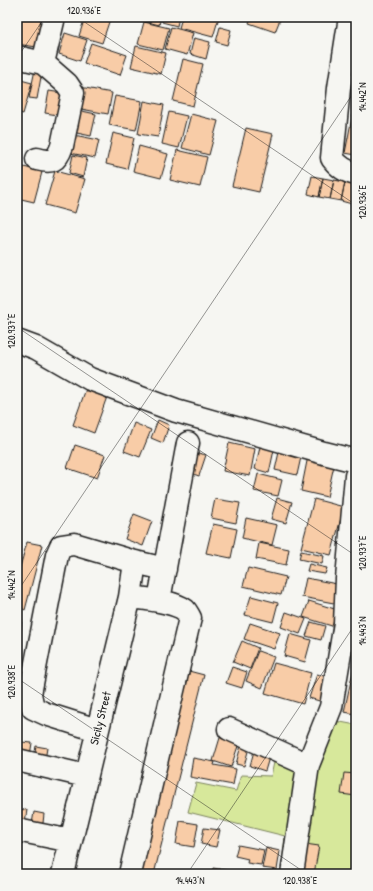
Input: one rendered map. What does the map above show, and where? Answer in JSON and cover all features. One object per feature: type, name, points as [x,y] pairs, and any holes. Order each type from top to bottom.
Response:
[{"type":"street","points":[[43,63],[54,17]]},
{"type":"street","points":[[350,17],[348,91],[332,158],[345,171],[356,174]]},
{"type":"street","points":[[17,57],[43,63],[67,84],[73,93],[59,154],[51,161],[46,162],[37,159]]},
{"type":"street","points":[[17,340],[36,348],[90,379],[176,411],[356,461]]},
{"type":"street","points":[[159,600],[188,443]]},
{"type":"street","points":[[292,874],[308,765],[331,707],[345,623],[346,578],[356,476]]},
{"type":"street","points":[[97,730],[46,714],[33,708],[30,694],[57,555],[61,546],[74,544],[165,569]]},
{"type":"street","name":"Sicily Street","points":[[63,874],[130,597],[135,562]]},
{"type":"street","points":[[130,597],[159,600],[180,607],[186,611],[190,618],[130,874]]},
{"type":"street","points":[[229,729],[308,765]]},
{"type":"street","points":[[17,760],[86,776]]},
{"type":"street","points":[[17,830],[71,841]]},
{"type":"green space","points":[[330,720],[356,725],[356,874],[281,874],[285,836],[188,812],[196,783],[236,791],[241,775],[271,776],[275,758],[312,750]]},
{"type":"building","points":[[17,17],[48,17],[43,48],[17,44]]},
{"type":"building","points":[[85,17],[102,17],[110,19],[102,43],[79,36]]},
{"type":"building","points":[[129,17],[161,17],[159,25]]},
{"type":"building","points":[[164,17],[179,17],[177,26],[162,22]]},
{"type":"building","points":[[182,17],[219,17],[213,37],[179,28]]},
{"type":"building","points":[[251,17],[281,17],[275,32],[249,23]]},
{"type":"building","points":[[144,22],[169,28],[163,50],[138,44]]},
{"type":"building","points":[[171,27],[193,33],[187,55],[165,49]]},
{"type":"building","points":[[220,27],[231,30],[227,45],[216,42]]},
{"type":"building","points":[[65,33],[87,40],[80,61],[59,54]]},
{"type":"building","points":[[194,38],[210,42],[206,59],[190,54]]},
{"type":"building","points":[[91,43],[127,55],[120,75],[84,63]]},
{"type":"building","points":[[136,46],[166,53],[161,74],[131,67]]},
{"type":"building","points":[[183,59],[203,64],[193,106],[173,101]]},
{"type":"building","points":[[36,65],[43,66],[37,99],[29,98]]},
{"type":"building","points":[[17,79],[32,83],[23,114],[17,112]]},
{"type":"building","points":[[80,87],[112,93],[108,114],[76,108]]},
{"type":"building","points":[[49,91],[68,94],[64,116],[45,113]]},
{"type":"building","points":[[115,96],[142,101],[136,130],[109,125]]},
{"type":"building","points":[[144,101],[164,105],[158,137],[138,134]]},
{"type":"building","points":[[354,107],[356,107],[356,155],[345,153]]},
{"type":"building","points":[[77,110],[96,114],[91,136],[72,132]]},
{"type":"building","points":[[169,112],[187,116],[179,148],[162,144]]},
{"type":"building","points":[[191,114],[218,121],[209,155],[182,148]]},
{"type":"building","points":[[246,128],[273,134],[259,192],[232,186]]},
{"type":"building","points":[[113,133],[134,138],[127,169],[106,164]]},
{"type":"building","points":[[69,134],[99,140],[95,158],[65,152]]},
{"type":"building","points":[[139,146],[168,154],[161,178],[133,171]]},
{"type":"building","points":[[177,150],[207,157],[200,187],[170,180]]},
{"type":"building","points":[[73,155],[87,158],[83,177],[69,173]]},
{"type":"building","points":[[24,167],[42,172],[34,202],[17,198],[17,190]]},
{"type":"building","points":[[55,171],[85,179],[75,213],[45,205]]},
{"type":"building","points":[[312,176],[323,178],[319,197],[308,194]]},
{"type":"building","points":[[323,178],[334,180],[330,199],[319,197]]},
{"type":"building","points":[[334,180],[345,182],[341,201],[330,199]]},
{"type":"building","points":[[345,182],[356,185],[352,204],[341,201]]},
{"type":"building","points":[[356,185],[356,205],[352,204]]},
{"type":"building","points":[[87,386],[108,394],[94,433],[73,425]]},
{"type":"building","points":[[158,420],[169,425],[163,443],[151,438]]},
{"type":"building","points":[[134,423],[151,430],[140,457],[124,451]]},
{"type":"building","points":[[229,443],[255,449],[250,476],[223,471]]},
{"type":"building","points":[[75,445],[105,455],[97,478],[67,468]]},
{"type":"building","points":[[260,447],[274,450],[269,473],[255,469]]},
{"type":"building","points":[[195,452],[206,455],[199,476],[188,472]]},
{"type":"building","points":[[279,452],[301,457],[297,475],[275,470]]},
{"type":"building","points":[[308,456],[335,461],[327,497],[301,491]]},
{"type":"building","points":[[258,474],[282,480],[278,496],[254,491]]},
{"type":"building","points":[[277,498],[292,502],[286,523],[271,519]]},
{"type":"building","points":[[215,499],[240,503],[236,523],[211,518]]},
{"type":"building","points":[[314,499],[344,507],[331,555],[301,548]]},
{"type":"building","points":[[134,514],[152,521],[143,546],[125,539]]},
{"type":"building","points":[[246,518],[277,525],[272,545],[242,538]]},
{"type":"building","points":[[213,524],[237,529],[231,558],[206,553]]},
{"type":"building","points":[[27,542],[42,545],[25,610],[17,606],[17,578]]},
{"type":"building","points":[[259,543],[289,549],[286,565],[256,559]]},
{"type":"building","points":[[301,551],[324,556],[322,564],[299,559]]},
{"type":"building","points":[[309,564],[327,568],[325,574],[307,571]]},
{"type":"building","points":[[248,568],[286,577],[281,595],[243,586]]},
{"type":"building","points":[[306,578],[342,585],[339,604],[302,597]]},
{"type":"building","points":[[251,596],[278,603],[273,622],[245,615]]},
{"type":"building","points":[[309,601],[341,611],[335,627],[303,617]]},
{"type":"building","points":[[286,612],[306,619],[300,634],[281,627]]},
{"type":"building","points":[[22,619],[17,659],[17,620]]},
{"type":"building","points":[[311,622],[325,626],[321,640],[306,636]]},
{"type":"building","points":[[250,623],[280,633],[274,649],[244,639]]},
{"type":"building","points":[[290,634],[311,640],[305,662],[284,656]]},
{"type":"building","points":[[242,641],[258,648],[250,669],[233,662]]},
{"type":"building","points":[[258,651],[274,657],[262,688],[246,681]]},
{"type":"building","points":[[356,662],[356,714],[344,712]]},
{"type":"building","points":[[274,663],[311,673],[303,704],[265,693]]},
{"type":"building","points":[[232,667],[247,672],[242,688],[226,683]]},
{"type":"building","points":[[185,670],[204,675],[154,874],[137,874]]},
{"type":"building","points":[[317,674],[331,678],[323,702],[309,698]]},
{"type":"building","points":[[222,731],[241,737],[231,767],[213,761]]},
{"type":"building","points":[[21,742],[32,743],[29,761],[18,760]]},
{"type":"building","points":[[242,742],[250,744],[244,766],[236,764]]},
{"type":"building","points":[[36,746],[47,748],[44,766],[33,764]]},
{"type":"building","points":[[255,747],[271,751],[265,771],[250,766]]},
{"type":"building","points":[[193,758],[215,762],[214,765],[236,769],[233,785],[190,777]]},
{"type":"building","points":[[344,773],[356,774],[356,796],[341,794]]},
{"type":"building","points":[[17,809],[27,810],[24,828],[17,827]]},
{"type":"building","points":[[34,812],[44,814],[42,832],[31,830]]},
{"type":"building","points":[[180,821],[198,824],[194,847],[176,844]]},
{"type":"building","points":[[204,828],[220,830],[216,847],[201,844]]},
{"type":"building","points":[[298,843],[319,846],[314,874],[294,874]]},
{"type":"building","points":[[238,845],[264,850],[261,865],[247,863],[248,859],[235,856]]},
{"type":"building","points":[[266,848],[280,851],[277,870],[262,868]]},
{"type":"building","points":[[213,868],[248,874],[212,874]]}]
